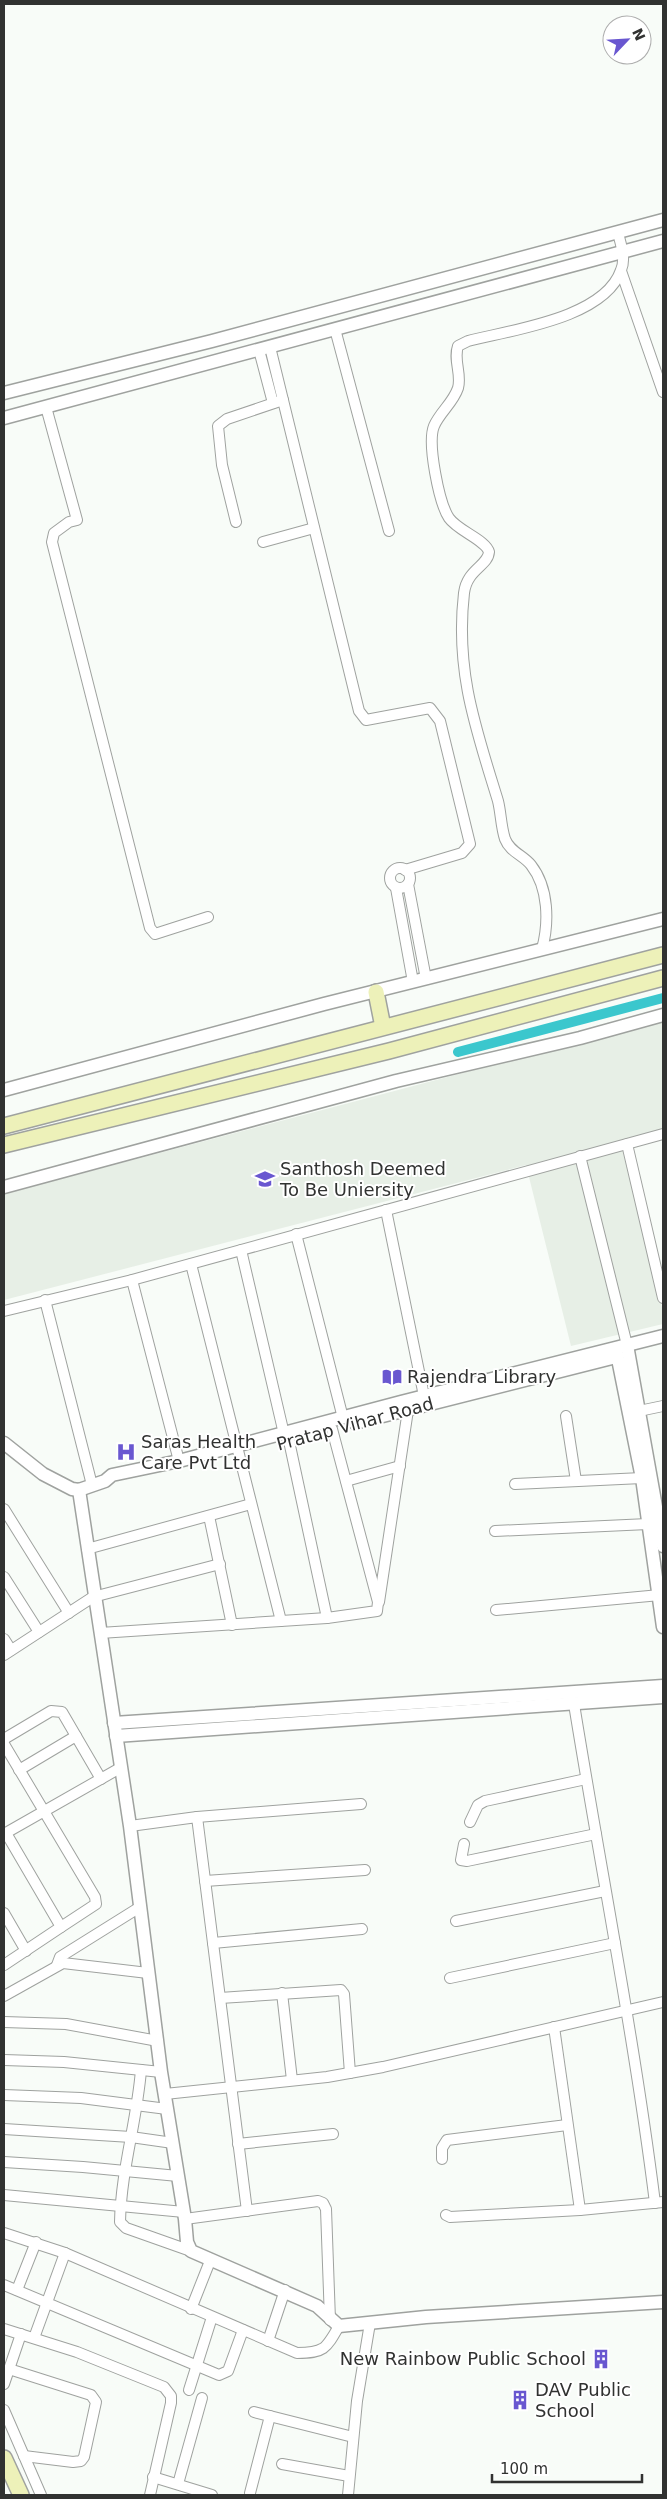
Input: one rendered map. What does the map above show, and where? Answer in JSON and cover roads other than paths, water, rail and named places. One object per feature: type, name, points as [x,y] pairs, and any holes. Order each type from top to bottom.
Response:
[{"type":"main road","points":[[4,1126],[663,955]]},
{"type":"main road","points":[[4,1145],[389,1051],[663,978]]},
{"type":"main road","points":[[376,992],[383,1027]]},
{"type":"main road","points":[[4,2458],[20,2495]]},
{"type":"street","points":[[4,393],[222,338],[663,220]]},
{"type":"street","points":[[542,950],[547,929],[547,914],[540,884],[532,866],[513,851],[506,839],[499,804],[465,684],[462,641],[466,584],[471,574],[486,560],[489,552],[485,545],[466,534],[452,522],[444,509],[438,485],[432,432],[459,386],[456,351],[461,344],[538,324],[580,308],[608,292],[621,270],[623,252],[618,232]]},
{"type":"street","points":[[4,418],[663,241]]},
{"type":"street","points":[[621,270],[663,392]]},
{"type":"street","points":[[335,329],[389,531]]},
{"type":"street","points":[[264,348],[314,528],[359,711],[366,720],[430,708],[440,721],[470,844],[462,853],[405,870],[398,868],[391,874],[390,880],[396,888],[413,982]]},
{"type":"street","points":[[236,522],[222,465],[218,426],[227,419],[278,402]]},
{"type":"street","points":[[46,407],[76,520],[68,522],[54,532],[52,542],[150,928],[154,934],[208,917]]},
{"type":"street","points":[[263,542],[314,528]]},
{"type":"street","points":[[405,870],[410,878],[408,884],[426,979]]},
{"type":"street","points":[[396,888],[403,888],[408,884]]},
{"type":"street","points":[[4,1090],[413,982],[663,919]]},
{"type":"street","points":[[4,1187],[396,1081],[580,1038],[663,1015]]},
{"type":"street","points":[[4,1311],[132,1280],[663,1134]]},
{"type":"street","points":[[627,1144],[663,1298]]},
{"type":"street","points":[[580,1156],[623,1351],[639,1411],[663,1546]]},
{"type":"street","points":[[386,1210],[424,1396]]},
{"type":"street","points":[[296,1234],[342,1418]]},
{"type":"street","points":[[241,1250],[287,1438],[327,1618]]},
{"type":"street","points":[[191,1264],[281,1621]]},
{"type":"street","points":[[132,1280],[179,1461]]},
{"type":"street","points":[[45,1300],[92,1485]]},
{"type":"street","name":"Pratap Vihar Road","points":[[623,1351],[663,1336]]},
{"type":"street","name":"Pratap Vihar Road","points":[[287,1438],[342,1418],[424,1396],[508,1379],[623,1351],[663,1344]]},
{"type":"street","points":[[623,1351],[660,1595],[663,1627]]},
{"type":"street","name":"Pratap Vihar Road","points":[[105,1481],[115,1483],[238,1450],[408,1410],[508,1379]]},
{"type":"street","points":[[639,1411],[663,1406]]},
{"type":"street","points":[[100,1633],[327,1618],[377,1611],[408,1410]]},
{"type":"street","points":[[566,1416],[576,1481]]},
{"type":"street","points":[[332,1429],[378,1606]]},
{"type":"street","points":[[4,1434],[49,1469],[59,1480],[72,1489],[79,1490],[130,1826],[161,2072],[185,2216],[187,2242],[191,2251]]},
{"type":"street","points":[[4,1443],[43,1474],[59,1480]]},
{"type":"street","name":"Pratap Vihar Road","points":[[79,1490],[105,1481],[112,1475],[238,1450]]},
{"type":"street","points":[[346,1481],[400,1466]]},
{"type":"street","points":[[515,1484],[642,1478]]},
{"type":"street","points":[[87,1549],[251,1504]]},
{"type":"street","points":[[4,1509],[69,1613]]},
{"type":"street","points":[[209,1516],[232,1625]]},
{"type":"street","points":[[495,1531],[648,1524]]},
{"type":"street","points":[[4,1638],[7,1653],[94,1597],[220,1564]]},
{"type":"street","points":[[4,1577],[39,1632]]},
{"type":"street","points":[[496,1610],[660,1595]]},
{"type":"street","points":[[116,1736],[464,1706],[663,1686]]},
{"type":"street","points":[[114,1723],[464,1706],[574,1704],[663,1697]]},
{"type":"street","points":[[446,2215],[450,2217],[580,2210],[659,2202],[574,1704]]},
{"type":"street","points":[[4,1739],[51,1711],[57,1710],[62,1712],[101,1779]]},
{"type":"street","points":[[19,1770],[76,1736]]},
{"type":"street","points":[[4,1744],[96,1900],[94,1906],[4,1965]]},
{"type":"street","points":[[61,1927],[5,1834],[120,1768]]},
{"type":"street","points":[[470,1822],[478,1805],[485,1801],[586,1779]]},
{"type":"street","points":[[130,1826],[197,1817],[361,1804]]},
{"type":"street","points":[[197,1817],[247,2211]]},
{"type":"street","points":[[464,1844],[461,1860],[466,1862],[596,1834]]},
{"type":"street","points":[[205,1881],[365,1870]]},
{"type":"street","points":[[456,1921],[605,1891]]},
{"type":"street","points":[[57,1965],[60,1957],[140,1907]]},
{"type":"street","points":[[4,1913],[26,1951]]},
{"type":"street","points":[[212,1943],[362,1929]]},
{"type":"street","points":[[450,1978],[615,1943]]},
{"type":"street","points":[[4,1996],[57,1965],[72,1963],[148,1973]]},
{"type":"street","points":[[220,1998],[341,1990],[344,1994],[350,2072]]},
{"type":"street","points":[[282,1993],[292,2080]]},
{"type":"street","points":[[165,2094],[350,2072],[628,2012],[663,2002]]},
{"type":"street","points":[[4,2022],[66,2024],[158,2041]]},
{"type":"street","points":[[554,2027],[580,2210]]},
{"type":"street","points":[[4,2060],[64,2062],[161,2072]]},
{"type":"street","points":[[141,2070],[138,2105],[125,2172],[121,2206],[122,2226],[191,2251],[210,2261],[285,2290],[317,2306],[335,2323],[370,2323],[426,2317],[663,2302]]},
{"type":"street","points":[[4,2096],[81,2098],[167,2109]]},
{"type":"street","points":[[442,2159],[442,2148],[446,2140],[567,2125]]},
{"type":"street","points":[[4,2129],[131,2137],[173,2143]]},
{"type":"street","points":[[238,2144],[333,2134]]},
{"type":"street","points":[[4,2162],[178,2176]]},
{"type":"street","points":[[4,2195],[121,2206],[185,2216],[323,2203],[326,2209],[335,2323],[328,2347],[314,2353],[297,2353],[191,2309],[65,2253],[4,2233]]},
{"type":"street","points":[[17,2290],[36,2242]]},
{"type":"street","points":[[34,2338],[65,2253]]},
{"type":"street","points":[[191,2309],[210,2261]]},
{"type":"street","points":[[4,2285],[219,2375],[225,2375],[228,2371],[243,2330]]},
{"type":"street","points":[[268,2341],[285,2290]]},
{"type":"street","points":[[189,2390],[212,2317]]},
{"type":"street","points":[[348,2495],[353,2437],[370,2323]]},
{"type":"street","points":[[4,2329],[77,2352],[164,2387],[169,2392],[171,2403],[150,2495]]},
{"type":"street","points":[[4,2384],[21,2334]]},
{"type":"street","points":[[9,2369],[91,2396],[96,2402],[81,2461],[73,2462],[24,2456]]},
{"type":"street","points":[[178,2484],[202,2398]]},
{"type":"street","points":[[4,2410],[41,2495]]},
{"type":"street","points":[[254,2412],[353,2437]]},
{"type":"street","points":[[250,2493],[270,2416]]},
{"type":"street","points":[[282,2464],[349,2476]]},
{"type":"street","points":[[153,2477],[212,2495]]},
{"type":"waterway","points":[[458,1052],[663,998]]},
{"type":"place","name":"Santhosh Deemed To Be Uniersity","points":[[265,1179]]},
{"type":"place","name":"Rajendra Library","points":[[392,1377]]},
{"type":"place","name":"Saras Health Care Pvt Ltd","points":[[126,1452]]},
{"type":"place","name":"New Rainbow Public School","points":[[601,2359]]},
{"type":"place","name":"DAV Public School","points":[[520,2400]]}]
